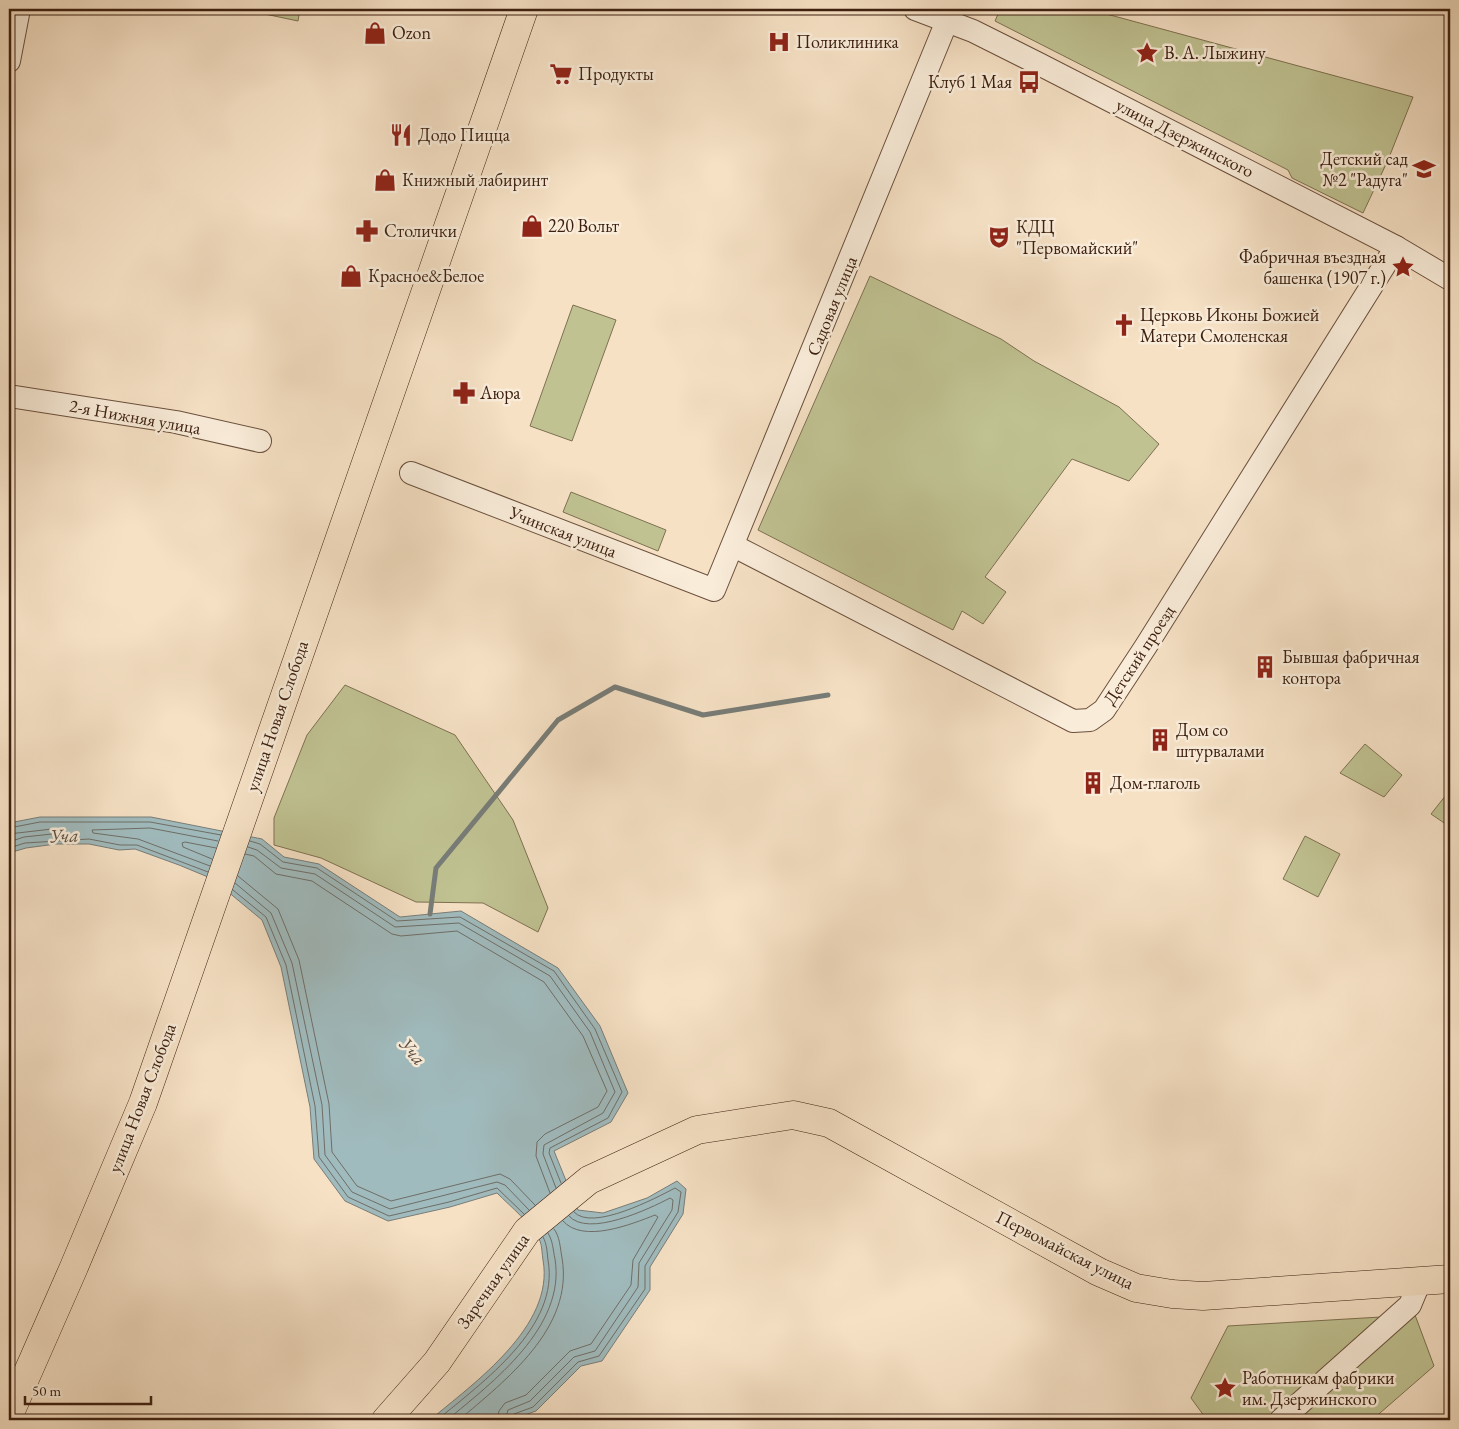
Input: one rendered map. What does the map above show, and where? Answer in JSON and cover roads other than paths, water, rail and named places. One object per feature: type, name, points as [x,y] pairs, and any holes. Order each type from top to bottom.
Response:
[{"type":"main road","name":"улица Новая Слобода","points":[[9,1415],[74,1268],[143,1103],[189,976],[247,800],[524,9]]},
{"type":"main road","name":"Заречная улица","points":[[386,1420],[437,1362],[527,1231],[589,1180],[697,1130],[793,1115]]},
{"type":"main road","name":"Первомайская улица","points":[[793,1115],[829,1123],[1099,1272],[1136,1288],[1172,1294],[1203,1296],[1450,1279]]},
{"type":"street","points":[[9,61],[18,9]]},
{"type":"street","name":"улица Дзержинского","points":[[915,9],[947,21],[1039,64],[1396,247],[1450,279]]},
{"type":"street","name":"Садовая улица","points":[[714,590],[734,546],[947,21]]},
{"type":"street","name":"Детский проезд","points":[[734,546],[1073,721],[1090,720],[1104,710],[1146,646],[1396,247]]},
{"type":"street","name":"2-я Нижняя улица","points":[[9,396],[176,422],[260,441]]},
{"type":"street","name":"Учинская улица","points":[[411,473],[714,590]]},
{"type":"street","points":[[1281,1420],[1410,1305],[1420,1281]]},
{"type":"water","name":"Уча","points":[[40,817],[151,817],[262,839],[284,857],[319,864],[400,917],[461,911],[558,968],[600,1026],[628,1093],[611,1122],[554,1151],[578,1210],[603,1213],[647,1198],[677,1181],[686,1189],[683,1214],[650,1267],[650,1290],[602,1361],[581,1366],[536,1411],[510,1420],[430,1420],[468,1389],[508,1351],[524,1330],[537,1308],[543,1284],[543,1260],[542,1248],[536,1234],[497,1193],[450,1207],[388,1221],[345,1201],[314,1159],[310,1107],[281,967],[262,920],[208,877],[135,849],[119,850],[89,844],[56,844],[26,848],[9,853],[9,823]]},
{"type":"waterway","points":[[430,914],[436,868],[558,720],[615,687],[703,715],[828,695]]},
{"type":"place","name":"Ozon","points":[[375,33]]},
{"type":"place","name":"Поликлиника","points":[[779,42]]},
{"type":"place","name":"В. А. Лыжину","points":[[1147,53]]},
{"type":"place","name":"Продукты","points":[[561,74]]},
{"type":"place","name":"Клуб 1 Мая","points":[[1029,82]]},
{"type":"place","name":"Додо Пицца","points":[[401,135]]},
{"type":"place","name":"Детский сад №2 \"Радуга\"","points":[[1424,169]]},
{"type":"place","name":"Книжный лабиринт","points":[[385,180]]},
{"type":"place","name":"220 Вольт","points":[[532,226]]},
{"type":"place","name":"Столички","points":[[367,231]]},
{"type":"place","name":"КДЦ \"Первомайский\"","points":[[999,237]]},
{"type":"place","name":"Фабричная въездная башенка (1907 г.)","points":[[1403,267]]},
{"type":"place","name":"Красное&Белое","points":[[351,276]]},
{"type":"place","name":"Церковь Иконы Божией Матери Смоленская","points":[[1124,325]]},
{"type":"place","name":"Аюра","points":[[464,393]]},
{"type":"place","name":"Бывшая фабричная контора","points":[[1265,667]]},
{"type":"place","name":"Дом со штурвалами","points":[[1160,740]]},
{"type":"place","name":"Дом-глаголь","points":[[1093,783]]},
{"type":"place","name":"Работникам фабрики им. Дзержинского","points":[[1225,1388]]}]
